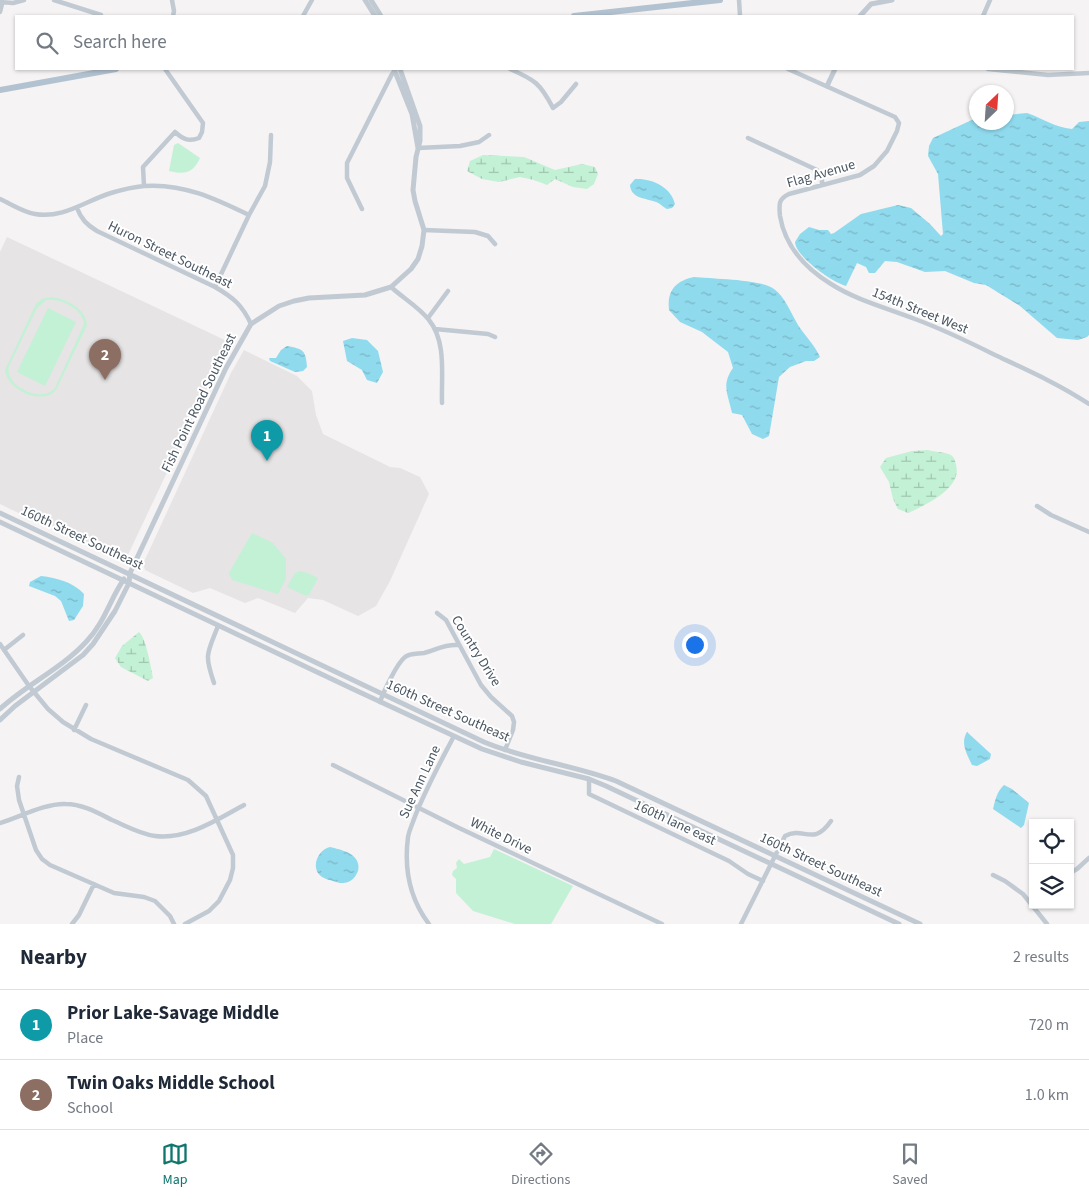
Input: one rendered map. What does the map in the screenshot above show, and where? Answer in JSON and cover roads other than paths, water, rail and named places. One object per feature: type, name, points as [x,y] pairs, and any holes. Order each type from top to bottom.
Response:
[{"type":"main road","points":[[583,15],[720,0]]},
{"type":"main road","points":[[0,90],[110,70]]},
{"type":"street","points":[[0,12],[1,3],[24,0]]},
{"type":"street","points":[[54,0],[101,15]]},
{"type":"street","points":[[172,0],[173,15]]},
{"type":"street","points":[[304,15],[312,0]]},
{"type":"street","points":[[365,0],[374,15]]},
{"type":"street","points":[[371,0],[381,15]]},
{"type":"street","points":[[739,0],[740,15]]},
{"type":"street","points":[[861,15],[871,4],[892,0]]},
{"type":"street","points":[[983,15],[990,0]]},
{"type":"street","points":[[144,186],[143,167],[175,132],[184,139],[192,141],[199,138],[202,132],[202,123],[166,70]]},
{"type":"street","points":[[362,209],[347,178],[347,163],[395,70]]},
{"type":"street","name":"Fish Point Road Southeast","points":[[126,582],[226,368],[251,324],[279,306],[294,301],[309,298],[365,295],[391,287],[411,269],[418,259],[424,230],[413,190],[420,141],[420,126],[396,70]]},
{"type":"street","points":[[512,70],[531,78],[539,84],[553,108],[561,102],[576,84]]},
{"type":"street","points":[[790,70],[826,86],[834,70]]},
{"type":"street","points":[[998,70],[1048,75],[1089,73]]},
{"type":"street","name":"Flag Avenue","points":[[779,205],[782,197],[789,194],[860,176],[874,166],[887,151],[897,131],[900,122],[896,118],[826,86]]},
{"type":"street","points":[[215,287],[268,177],[271,135]]},
{"type":"street","points":[[418,148],[460,146],[479,142],[489,135]]},
{"type":"street","points":[[748,138],[817,170],[822,176],[822,185]]},
{"type":"street","points":[[0,199],[34,214],[62,213],[111,193],[144,186],[172,187],[199,192],[249,215]]},
{"type":"street","name":"154th Street West","points":[[779,205],[783,230],[789,244],[797,255],[830,284],[859,298],[917,319],[990,352],[1060,385],[1089,404]]},
{"type":"street","name":"Huron Street Southeast","points":[[76,208],[80,217],[88,226],[230,296],[243,308],[251,324]]},
{"type":"street","points":[[424,230],[475,232],[488,236],[495,244]]},
{"type":"street","points":[[391,287],[428,318],[435,329],[441,352],[442,403]]},
{"type":"street","points":[[428,318],[448,291]]},
{"type":"street","points":[[435,329],[488,334],[495,337]]},
{"type":"street","points":[[1037,506],[1051,515],[1089,532]]},
{"type":"street","name":"160th Street Southeast","points":[[0,513],[382,694],[505,750],[588,771],[616,781],[920,924]]},
{"type":"street","name":"160th Street Southeast","points":[[0,522],[454,736],[502,756],[590,779],[899,924]]},
{"type":"street","points":[[0,709],[57,667],[86,642],[126,582]]},
{"type":"street","points":[[0,720],[14,706],[83,655],[93,644],[115,611],[126,582]]},
{"type":"street","name":"Country Drive","points":[[437,613],[446,620],[481,685],[512,716],[514,722],[513,730],[505,750]]},
{"type":"street","points":[[214,683],[207,661],[208,651],[218,626]]},
{"type":"street","points":[[4,650],[23,635]]},
{"type":"street","points":[[0,644],[48,709],[74,730],[188,780],[206,796],[233,855],[233,868],[230,880],[219,901],[209,911],[185,924]]},
{"type":"street","points":[[380,702],[382,694],[398,665],[406,656],[414,653],[423,653],[447,644],[458,645]]},
{"type":"street","points":[[74,730],[86,705]]},
{"type":"street","name":"Sue Ann Lane","points":[[429,924],[420,913],[413,897],[408,876],[408,836],[419,807],[454,736]]},
{"type":"street","name":"White Drive","points":[[333,764],[466,831],[662,924]]},
{"type":"street","points":[[20,776],[17,786],[19,800],[36,850],[42,859],[50,865],[114,892],[144,897],[155,901],[170,916],[174,924]]},
{"type":"street","name":"160th lane east","points":[[590,779],[590,794],[729,861],[748,874],[763,881]]},
{"type":"street","points":[[0,823],[53,804],[67,804],[97,813],[138,831],[154,836],[166,836],[195,830],[244,805]]},
{"type":"street","points":[[741,924],[785,836],[795,832],[807,836],[815,835],[827,827],[831,821]]},
{"type":"street","points":[[1074,870],[1089,859]]},
{"type":"street","points":[[993,875],[1005,881],[1029,899]]},
{"type":"street","points":[[72,924],[79,915],[94,884]]},
{"type":"street","points":[[1037,909],[1048,924]]},
{"type":"water","points":[[1027,113],[1054,125],[1072,129],[1079,122],[1089,121],[1089,335],[1087,337],[1078,340],[1057,338],[1020,306],[986,285],[974,283],[945,271],[925,272],[897,262],[885,261],[875,273],[869,273],[866,267],[857,263],[846,286],[832,280],[801,255],[795,242],[800,234],[809,227],[828,230],[831,234],[861,214],[898,205],[911,208],[941,236],[943,234],[938,174],[928,156],[929,146],[933,138],[969,121],[969,130],[1014,130],[1014,114]]},
{"type":"water","points":[[635,179],[648,180],[665,188],[675,204],[672,208],[667,209],[636,195],[631,190],[630,185]]},
{"type":"water","points":[[694,277],[748,281],[774,289],[785,301],[798,325],[820,357],[814,361],[806,361],[790,367],[779,377],[769,436],[763,439],[752,434],[742,415],[732,413],[726,390],[727,380],[733,368],[728,352],[702,332],[680,322],[669,310],[669,297],[677,284]]},
{"type":"water","points":[[352,338],[367,340],[378,351],[383,372],[377,383],[367,380],[362,370],[347,361],[343,341]]},
{"type":"water","points":[[287,346],[303,351],[307,367],[303,371],[295,372],[270,361],[269,358],[276,358],[281,350]]},
{"type":"water","points":[[41,576],[64,581],[75,586],[84,594],[83,606],[74,620],[69,621],[61,601],[55,596],[29,586],[30,582]]},
{"type":"water","points":[[967,732],[991,754],[990,759],[977,766],[972,765],[964,744]]},
{"type":"water","points":[[1004,785],[1029,803],[1024,825],[1021,828],[993,809],[998,793]]},
{"type":"water","points":[[330,847],[350,854],[357,860],[358,871],[350,881],[339,883],[318,874],[316,869],[317,860],[325,849]]},
{"type":"place","name":"Twin Oaks Middle School","points":[[105,380]]},
{"type":"place","name":"Prior Lake-Savage Middle","points":[[267,461]]}]
